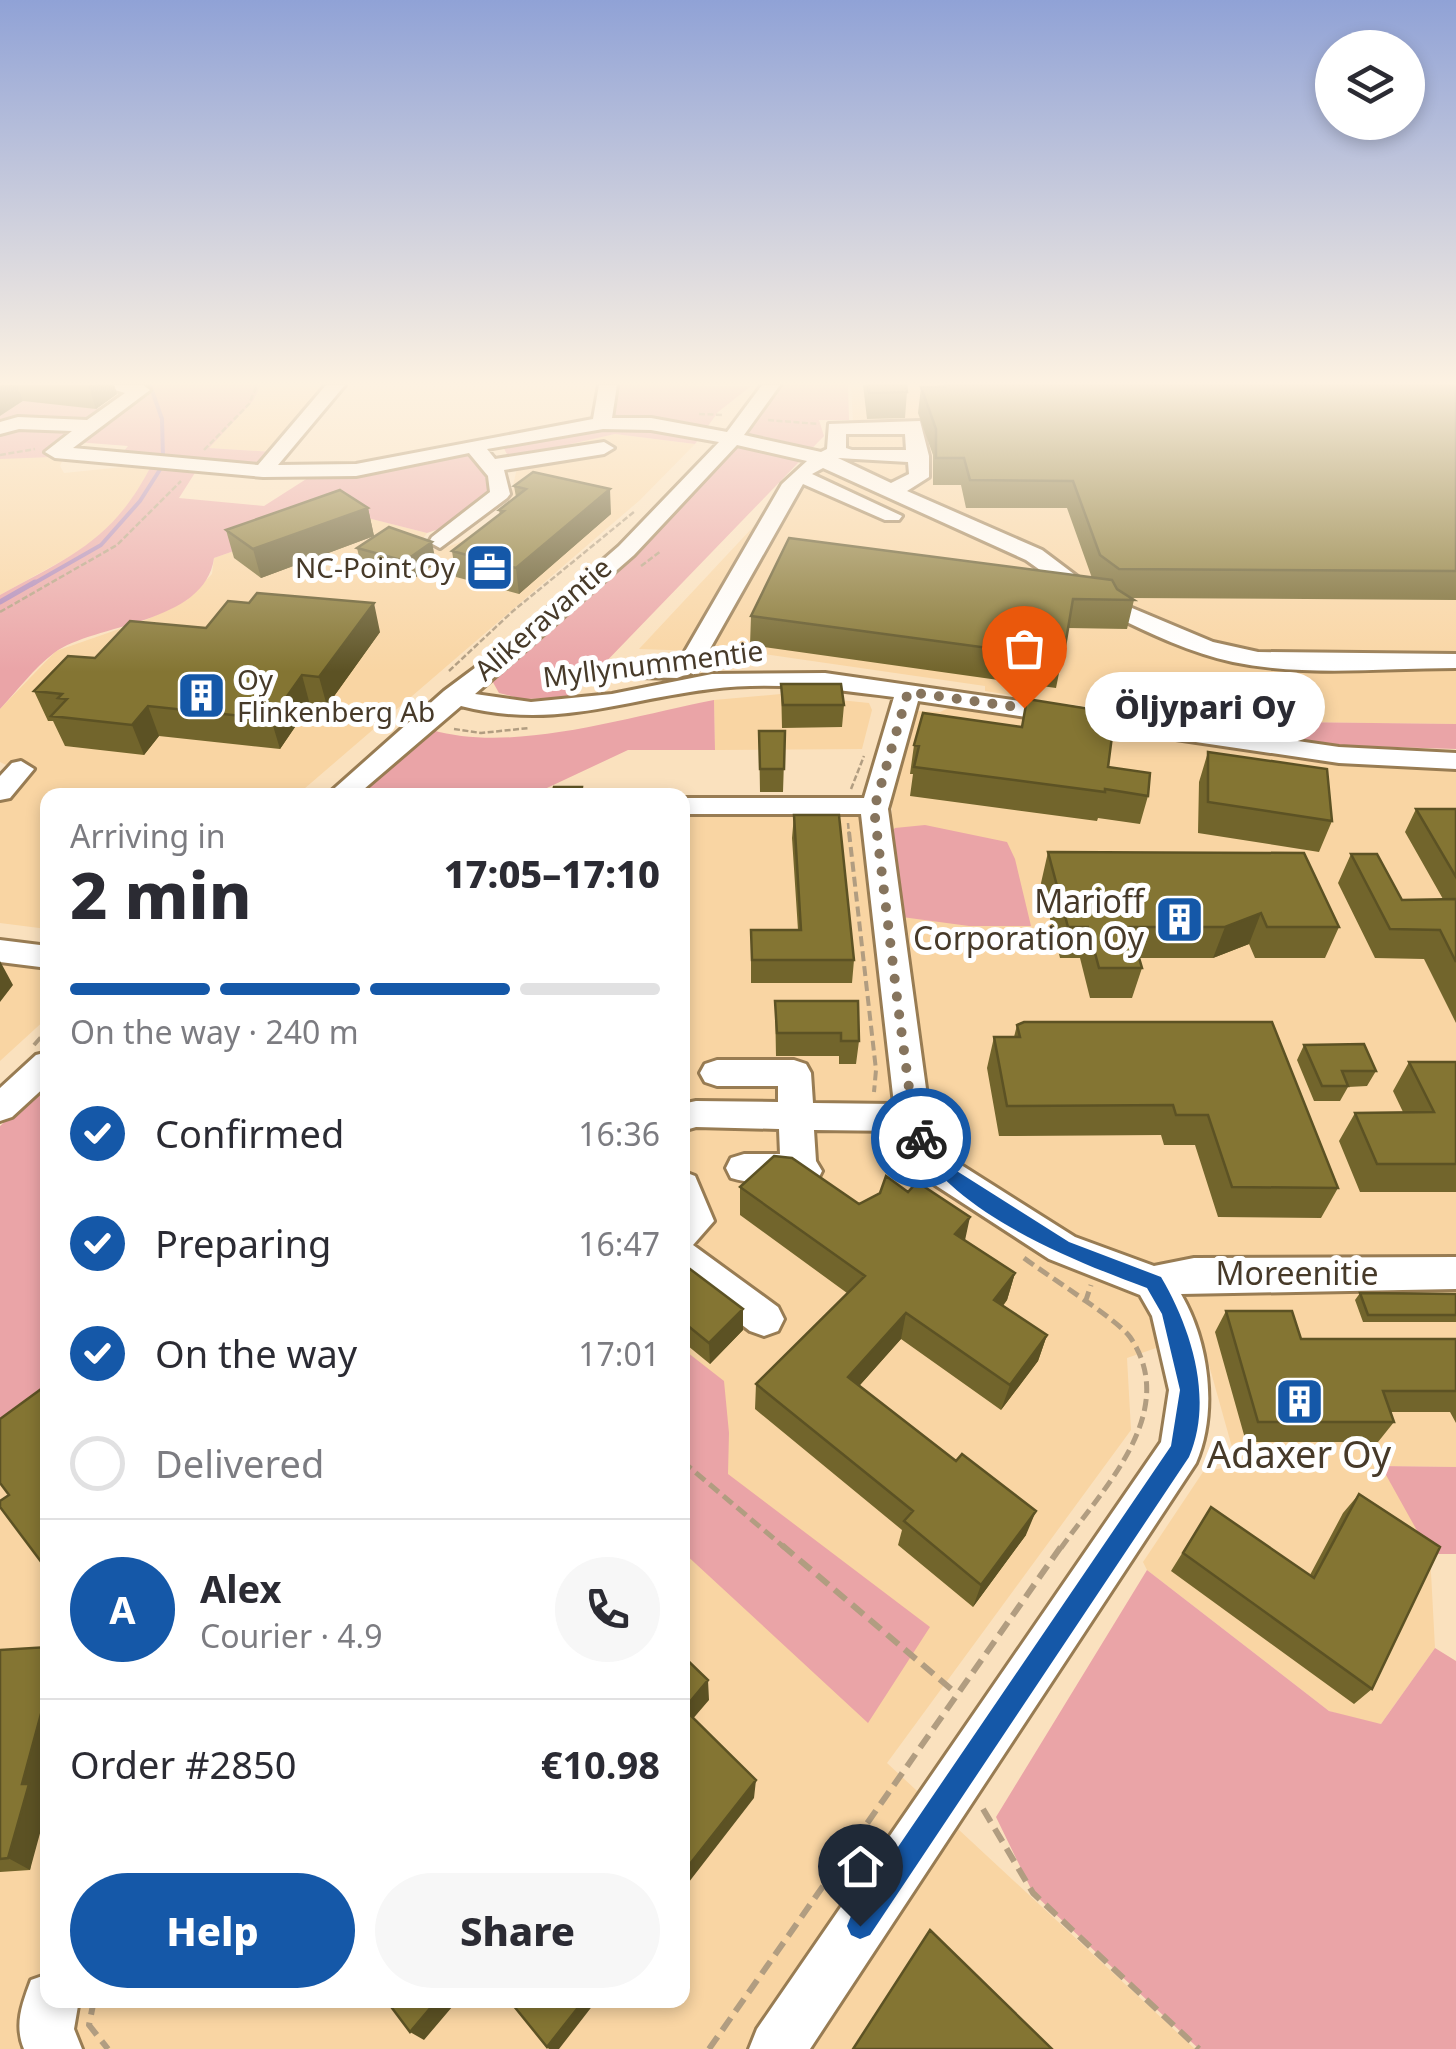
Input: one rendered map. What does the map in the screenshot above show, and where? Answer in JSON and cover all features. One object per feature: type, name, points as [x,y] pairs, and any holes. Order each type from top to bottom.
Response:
[{"type":"street","points":[[440,542],[495,500],[500,494],[497,481]]},
{"type":"street","name":"Alikeravantie","points":[[349,788],[421,723],[449,686],[548,619],[671,506],[689,481]]},
{"type":"street","points":[[612,700],[631,676],[677,671],[689,665],[797,481]]},
{"type":"street","points":[[811,481],[1178,638],[1234,655],[1274,660],[1456,661]]},
{"type":"street","points":[[875,481],[891,492],[1034,555],[1059,588]]},
{"type":"street","points":[[891,492],[912,481]]},
{"type":"street","points":[[755,552],[783,556]]},
{"type":"street","name":"Myllynummentie","points":[[449,686],[500,708],[531,710],[750,678],[824,680],[1338,754],[1456,761]]},
{"type":"street","name":"Moreenitie","points":[[908,692],[861,806],[913,1118],[924,1148],[946,1173],[1062,1248],[1154,1282],[1194,1275],[1456,1274]]},
{"type":"street","points":[[0,792],[21,769]]},
{"type":"street","points":[[690,806],[861,806]]},
{"type":"street","points":[[0,951],[40,956]]},
{"type":"street","points":[[0,1108],[40,1071]]},
{"type":"street","points":[[717,1073],[794,1073],[796,1115],[814,1178],[744,1168]]},
{"type":"street","points":[[690,1116],[913,1118]]},
{"type":"street","points":[[690,1263],[764,1319]]},
{"type":"street","points":[[777,2049],[1181,1450],[1190,1390],[1171,1312],[1154,1282]]},
{"type":"street","points":[[49,2008],[46,2033],[54,2049]]},
{"type":"path","points":[[0,612],[118,545],[180,482]]},
{"type":"path","points":[[449,686],[512,611],[647,501]]},
{"type":"path","points":[[421,723],[480,733],[534,728]]},
{"type":"path","points":[[866,744],[861,806],[876,1070],[871,1115],[876,1138],[890,1160],[920,1182]]},
{"type":"path","points":[[709,2049],[1140,1434],[1149,1383],[1129,1335],[1010,1248]]},
{"type":"path","points":[[690,1468],[958,1694]]},
{"type":"path","points":[[922,1745],[960,1778],[982,1807],[1033,1893],[1198,2049]]},
{"type":"path","points":[[92,2008],[89,2024],[108,2049]]},
{"type":"shaded area","points":[[0,481],[144,481],[135,499],[94,543],[0,595]]},
{"type":"shaded area","points":[[142,481],[190,481],[179,498],[264,506],[304,481],[491,481],[483,500],[448,526],[427,533],[344,512],[214,558],[206,580],[191,597],[170,610],[72,643],[54,653],[0,709],[0,595],[69,556],[106,529]]},
{"type":"shaded area","points":[[514,481],[659,481],[305,788],[40,788],[40,928],[0,923],[0,774],[8,766],[0,762],[0,709],[56,651],[148,619],[187,600],[212,574],[214,558],[345,512],[427,533],[418,546],[438,550],[496,520],[510,499]]},
{"type":"shaded area","points":[[684,481],[781,481],[571,698],[522,699],[499,693],[490,677],[558,619]]},
{"type":"shaded area","points":[[796,481],[1456,481],[1456,724],[1214,721],[1057,703],[985,691],[985,686],[756,653],[639,649]]},
{"type":"shaded area","points":[[781,694],[869,703],[872,710],[862,749],[715,750],[714,700]]},
{"type":"shaded area","points":[[714,700],[715,750],[628,750],[547,788],[366,788],[432,730],[499,738],[609,723]]},
{"type":"shaded area","points":[[955,705],[1386,767],[1456,770],[1456,1467],[1383,1466],[1430,1554],[1435,1648],[1381,1724],[1360,1721],[1329,1711],[1147,1570],[1143,1562],[1203,1472],[1237,1465],[1200,1333],[1127,1358],[1131,1430],[887,1763],[1195,2049],[0,2049],[0,1437],[40,1408],[40,2008],[690,2008],[690,812],[892,814],[892,795],[917,711],[940,712]]},
{"type":"shaded area","points":[[1214,721],[1456,724],[1456,749],[1323,745]]},
{"type":"shaded area","points":[[925,825],[1007,842],[1015,859],[1031,926],[969,926],[902,917],[888,836],[895,828]]},
{"type":"shaded area","points":[[0,957],[40,962],[40,1024],[0,1061]]},
{"type":"shaded area","points":[[40,1090],[40,1401],[0,1431],[0,1126]]},
{"type":"shaded area","points":[[690,1354],[724,1381],[728,1474],[930,1627],[868,1723],[690,1558]]},
{"type":"shaded area","points":[[1381,1466],[1456,1467],[1456,1554],[1430,1554]]},
{"type":"shaded area","points":[[1147,1570],[1329,1711],[1381,1724],[1435,1648],[1456,1661],[1456,2049],[1199,2049],[1033,1893],[996,1817]]},
{"type":"building","points":[[521,481],[572,481],[610,489],[516,568],[452,551],[526,489],[514,486]]},
{"type":"building","points":[[1034,481],[1456,481],[1456,571],[1119,569],[1100,555],[1073,481]]},
{"type":"building","points":[[340,490],[368,508],[253,549],[226,530]]},
{"type":"building","points":[[389,527],[432,542],[405,561],[357,548]]},
{"type":"building","points":[[789,538],[1112,580],[1117,589],[1134,600],[1073,599],[1063,658],[751,616]]},
{"type":"building","points":[[257,593],[374,603],[319,677],[302,675],[271,719],[148,706],[132,725],[51,716],[67,699],[58,698],[62,694],[34,691],[68,656],[95,658],[130,621],[206,628],[228,601],[249,603]]},
{"type":"building","points":[[781,684],[841,684],[844,705],[783,705]]},
{"type":"building","points":[[1027,699],[1115,713],[1108,767],[1150,773],[1148,796],[914,767],[919,746],[914,745],[923,713],[1022,727]]},
{"type":"building","points":[[759,731],[785,731],[784,769],[760,769]]},
{"type":"building","points":[[1208,752],[1327,769],[1332,821],[1208,802]]},
{"type":"building","points":[[1416,809],[1456,809],[1456,877]]},
{"type":"building","points":[[794,815],[839,815],[854,960],[752,960],[751,930],[801,930]]},
{"type":"building","points":[[1048,852],[1304,853],[1339,927],[1267,927],[1261,913],[1225,927],[1130,927],[1142,968],[1099,968],[1088,927],[1068,927]]},
{"type":"building","points":[[1351,854],[1377,854],[1402,900],[1456,899],[1456,962],[1440,930],[1390,929]]},
{"type":"building","points":[[775,1001],[858,1001],[859,1041],[841,1041],[841,1033],[777,1033]]},
{"type":"building","points":[[1272,1022],[1338,1188],[1232,1187],[1208,1115],[1176,1115],[1173,1105],[1007,1106],[994,1037],[1020,1037],[1017,1025]]},
{"type":"building","points":[[1364,1044],[1376,1071],[1342,1071],[1348,1086],[1322,1086],[1304,1045]]},
{"type":"building","points":[[1409,1062],[1456,1062],[1456,1164],[1377,1164],[1355,1113],[1434,1112]]},
{"type":"building","points":[[774,1156],[792,1158],[859,1204],[880,1193],[886,1176],[908,1192],[917,1182],[970,1217],[955,1234],[1015,1273],[994,1300],[1047,1335],[1010,1385],[906,1313],[848,1377],[956,1461],[962,1454],[1036,1511],[981,1585],[904,1521],[913,1511],[756,1384],[865,1276],[740,1187]]},
{"type":"building","points":[[690,1269],[743,1309],[709,1343],[690,1328]]},
{"type":"building","points":[[1360,1293],[1456,1294],[1456,1315],[1368,1315]]},
{"type":"building","points":[[1226,1311],[1292,1311],[1301,1339],[1456,1339],[1456,1391],[1383,1391],[1394,1422],[1258,1422]]},
{"type":"building","points":[[40,1390],[40,1560],[0,1507],[0,1501],[9,1495],[0,1483],[0,1419]]},
{"type":"building","points":[[1359,1494],[1440,1547],[1372,1689],[1183,1553],[1211,1507],[1314,1578]]},
{"type":"building","points":[[40,1648],[40,1718],[22,1784],[29,1784],[8,1858],[0,1859],[0,1650]]},
{"type":"building","points":[[690,1663],[708,1680],[690,1702]]},
{"type":"building","points":[[690,1715],[756,1780],[690,1864]]},
{"type":"building","points":[[930,1930],[1052,2049],[853,2049]]},
{"type":"building","points":[[392,2008],[430,2008],[410,2032]]},
{"type":"building","points":[[515,2008],[578,2008],[547,2047]]},
{"type":"waterway","points":[[31,585],[101,545],[153,481]]},
{"type":"waterway","points":[[0,602],[35,582]]},
{"type":"way so far","points":[[921,1138],[913,1118],[874,809],[908,692],[1024,708]]},
{"type":"place","name":"NC-Point Oy","points":[[490,568]]},
{"type":"place","name":"Oy Flinkenberg Ab","points":[[202,696]]},
{"type":"place","name":"Öljypari Oy","points":[[1024,708]]},
{"type":"place","name":"Marioff Corporation Oy","points":[[1179,920]]},
{"type":"place","name":"Adaxer Oy","points":[[1299,1401]]},
{"type":"route","points":[[860,1926],[1181,1450],[1190,1390],[1171,1312],[1154,1282],[1062,1248],[946,1173],[924,1148],[921,1138]]}]
